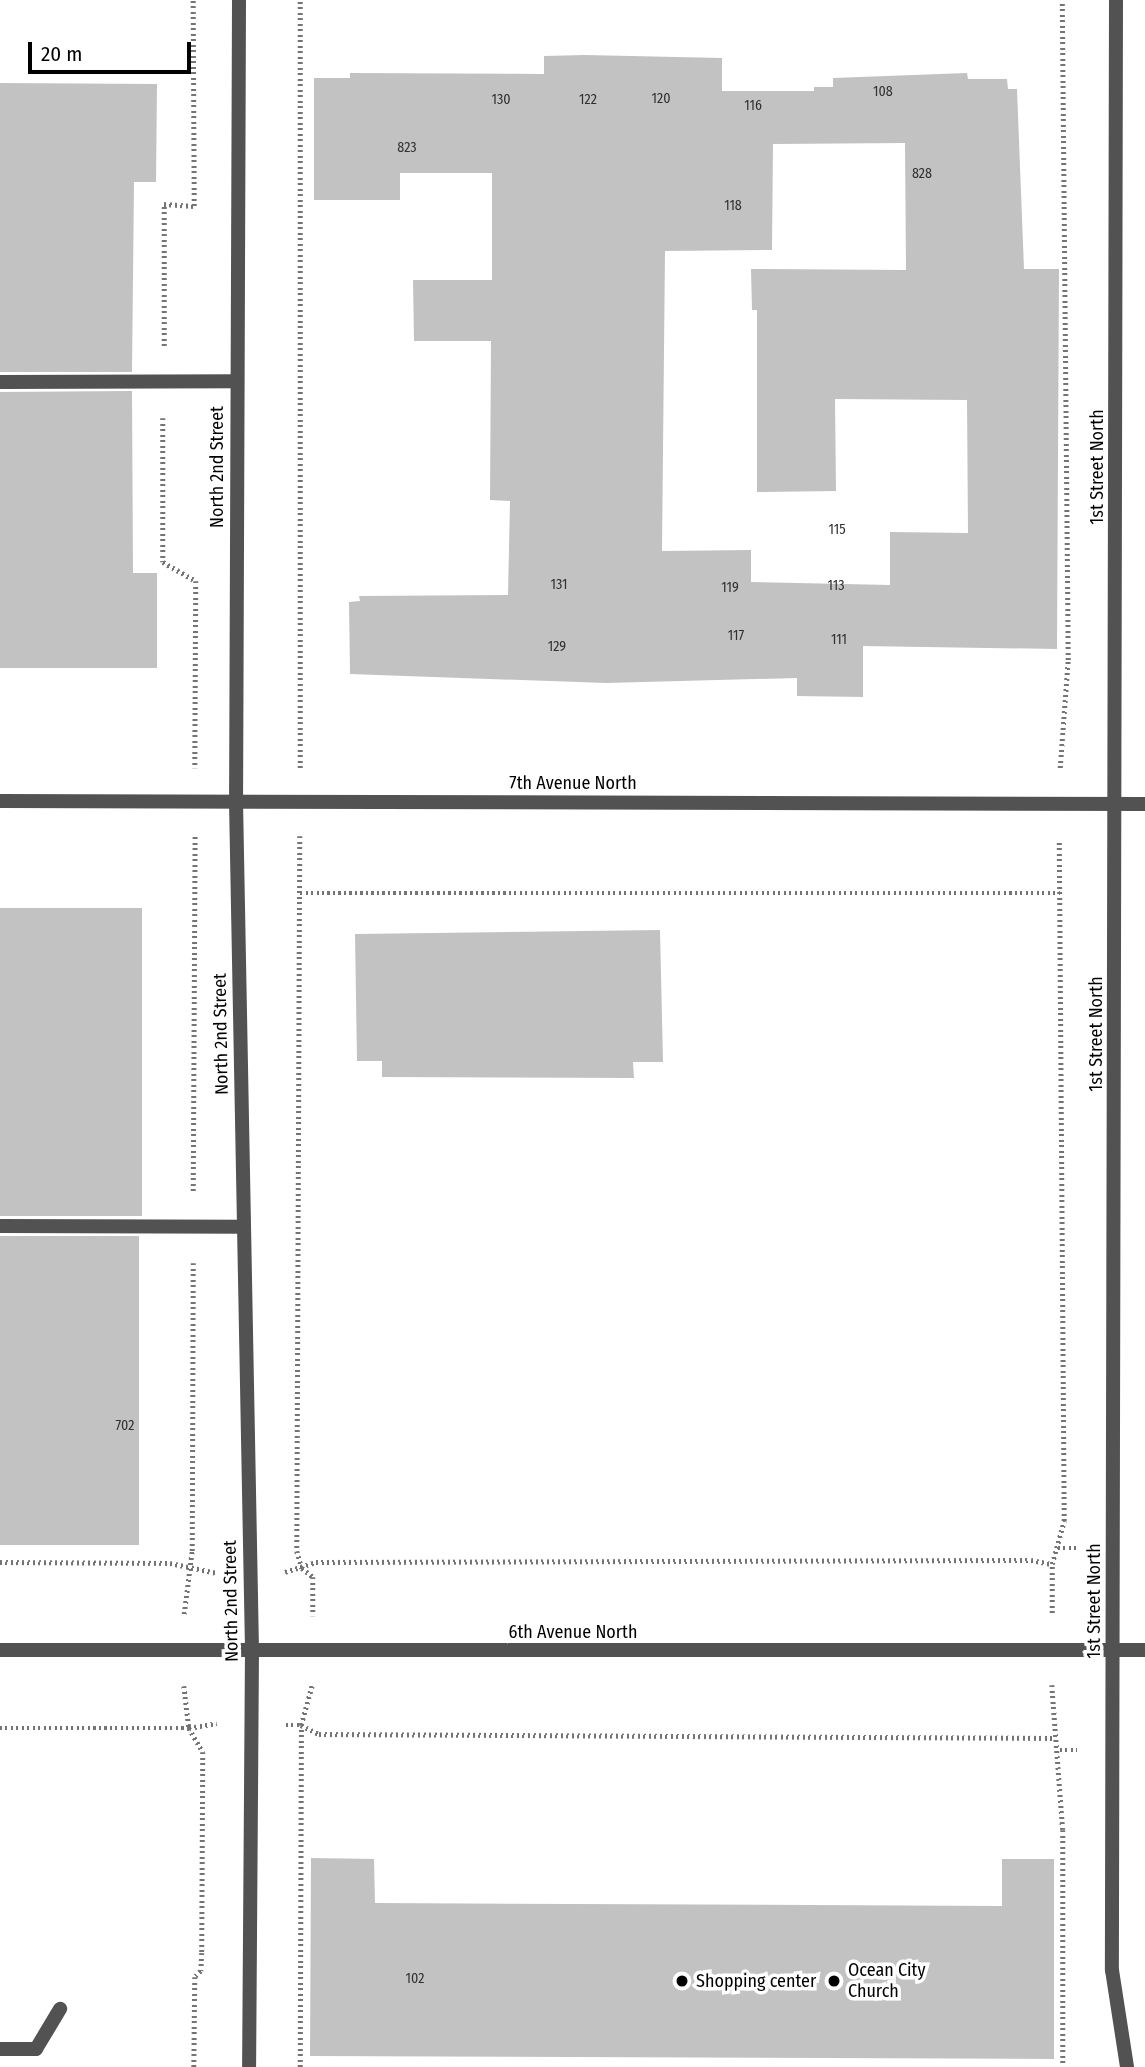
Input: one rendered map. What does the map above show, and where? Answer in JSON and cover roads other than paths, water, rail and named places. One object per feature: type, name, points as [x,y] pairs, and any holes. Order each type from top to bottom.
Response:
[{"type":"street","name":"North 2nd Street","points":[[239,0],[236,801],[252,1650],[250,2067]]},
{"type":"street","name":"1st Street North","points":[[1116,0],[1117,804],[1112,1970],[1127,2067]]},
{"type":"street","points":[[0,382],[237,381]]},
{"type":"street","name":"7th Avenue North","points":[[0,802],[1145,804]]},
{"type":"street","points":[[0,1226],[244,1227]]},
{"type":"street","name":"6th Avenue North","points":[[0,1650],[1145,1650]]},
{"type":"street","points":[[0,2049],[36,2049],[60,2009]]},
{"type":"place","name":"Shopping center","points":[[682,1981]]},
{"type":"place","name":"Ocean City Church","points":[[834,1981]]}]
